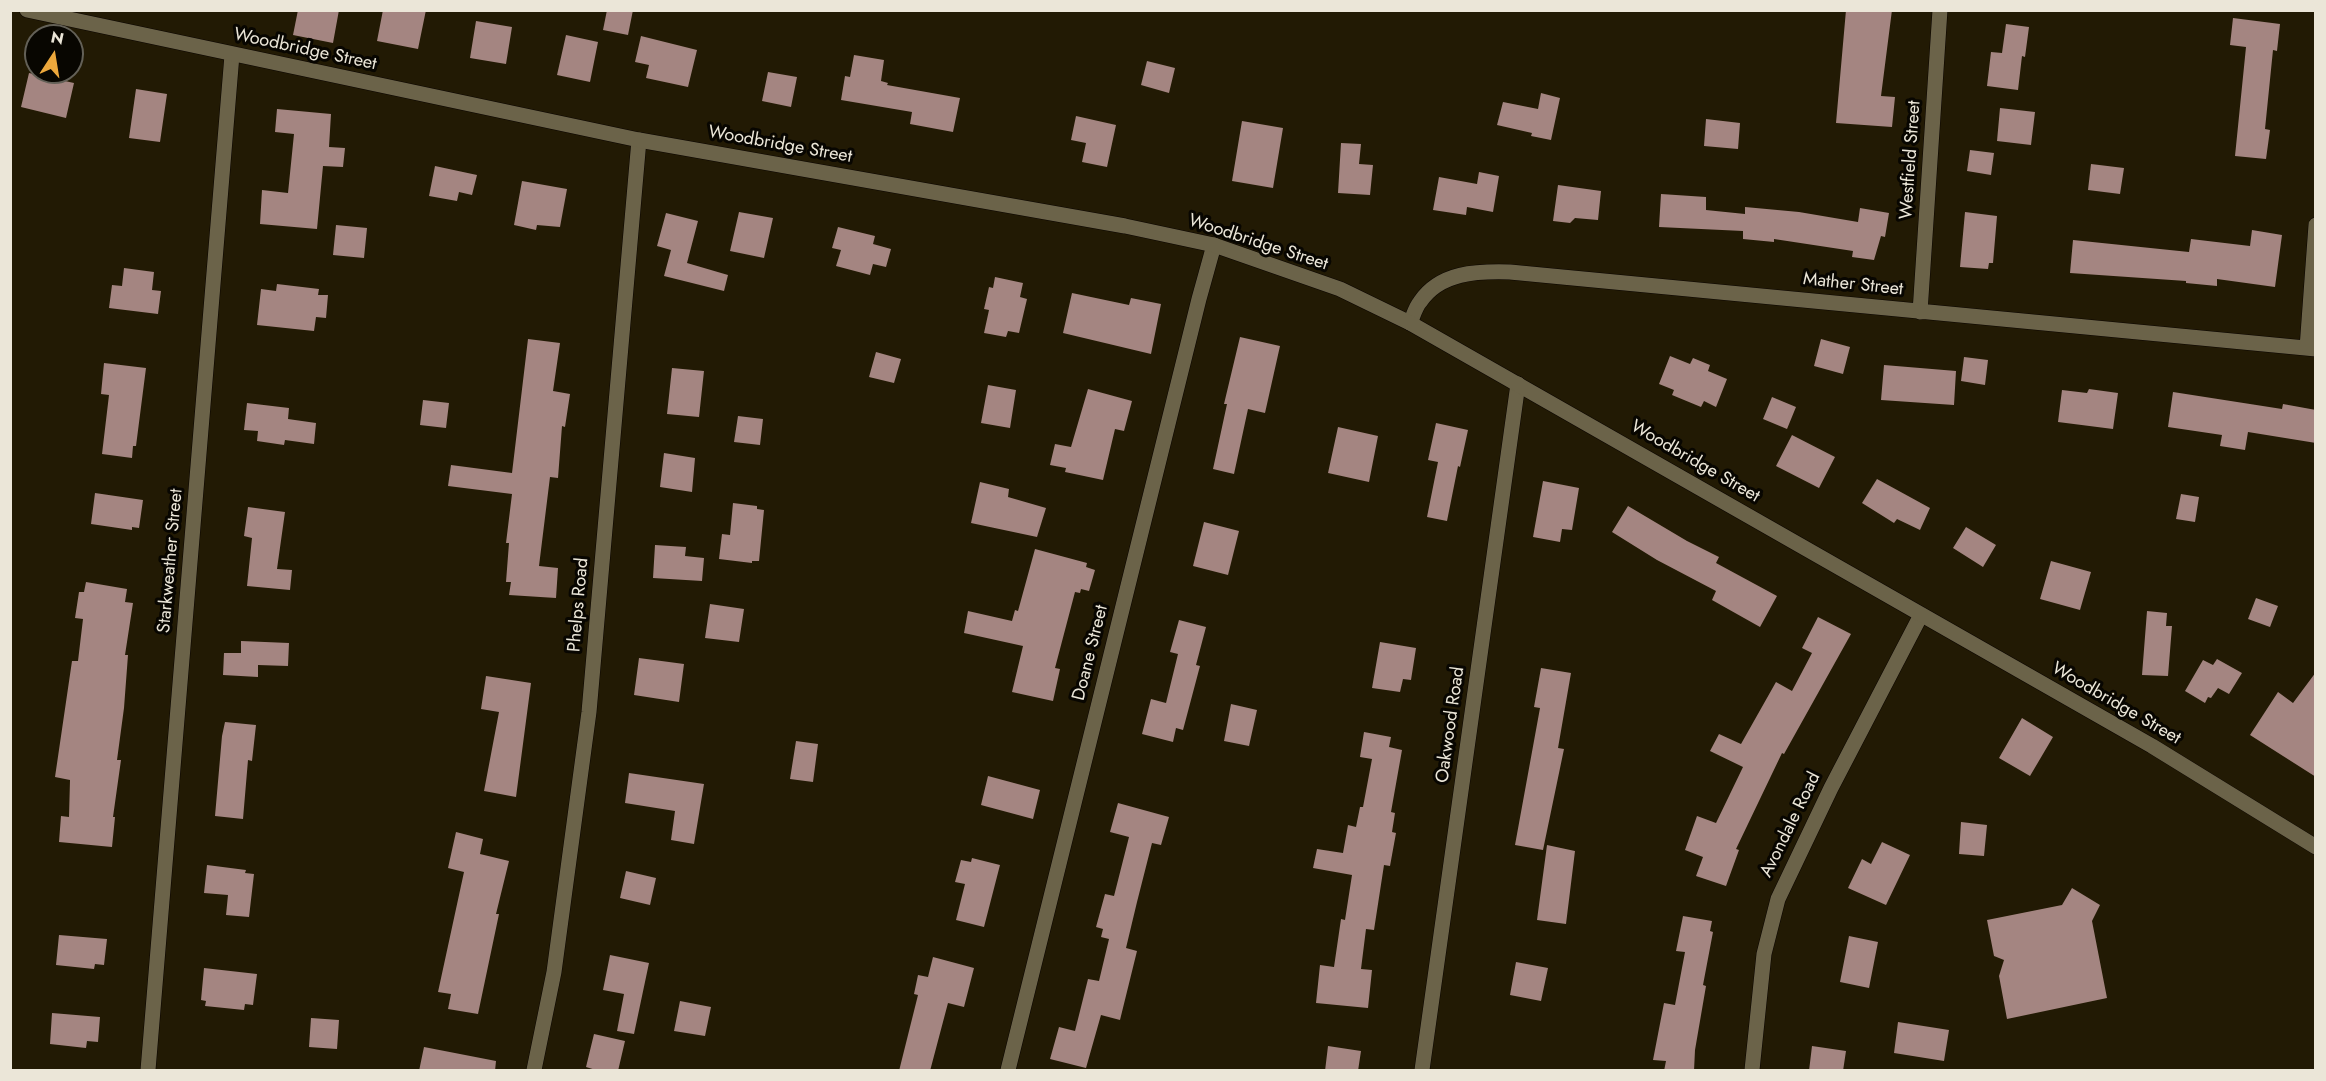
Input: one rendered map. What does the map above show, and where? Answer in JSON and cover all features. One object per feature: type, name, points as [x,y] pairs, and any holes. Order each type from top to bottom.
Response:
[{"type":"street","name":"Woodbridge Street","points":[[27,10],[639,140],[1125,226],[1214,245],[1340,289],[1410,324],[1518,384],[2152,746],[2316,847]]},
{"type":"street","name":"Westfield Street","points":[[1920,312],[1940,10]]},
{"type":"street","name":"Starkweather Street","points":[[148,1071],[232,54]]},
{"type":"street","name":"Phelps Road","points":[[534,1071],[555,972],[589,712],[639,140]]},
{"type":"street","points":[[2311,349],[2316,225]]},
{"type":"street","name":"Doane Street","points":[[1008,1071],[1214,245]]},
{"type":"street","name":"Mather Street","points":[[1410,324],[1420,301],[1442,281],[1473,271],[1521,273],[2311,349]]},
{"type":"street","name":"Oakwood Road","points":[[1422,1071],[1518,384]]},
{"type":"street","name":"Avondale Road","points":[[1752,1071],[1764,954],[1778,899],[1831,788],[1921,615]]},
{"type":"building","points":[[298,10],[339,10],[333,43],[293,35]]},
{"type":"building","points":[[383,10],[426,10],[418,49],[377,41]]},
{"type":"building","points":[[607,10],[633,10],[628,35],[603,30]]},
{"type":"building","points":[[1846,10],[1892,10],[1881,96],[1895,97],[1892,127],[1836,123]]},
{"type":"building","points":[[2233,18],[2280,24],[2277,51],[2273,50],[2265,129],[2270,130],[2266,159],[2235,156],[2246,47],[2230,45]]},
{"type":"building","points":[[476,21],[512,27],[506,64],[470,58]]},
{"type":"building","points":[[2006,24],[2029,27],[2025,57],[2022,56],[2018,90],[1987,86],[1991,52],[2002,53]]},
{"type":"building","points":[[566,35],[598,42],[590,82],[557,75]]},
{"type":"building","points":[[641,36],[697,50],[688,87],[646,78],[649,65],[635,62]]},
{"type":"building","points":[[854,55],[884,60],[881,81],[888,83],[887,85],[960,98],[953,132],[910,124],[912,112],[841,100],[845,76],[850,77]]},
{"type":"building","points":[[1147,61],[1175,68],[1169,93],[1141,85]]},
{"type":"building","points":[[768,72],[797,77],[791,107],[762,101]]},
{"type":"building","points":[[26,84],[74,84],[66,118],[21,107]]},
{"type":"building","points":[[136,89],[167,94],[160,142],[129,138]]},
{"type":"building","points":[[1541,93],[1560,98],[1551,140],[1497,125],[1503,102],[1538,109]]},
{"type":"building","points":[[2000,108],[2035,112],[2031,145],[1997,141]]},
{"type":"building","points":[[277,109],[331,114],[329,147],[345,148],[343,167],[323,166],[317,229],[260,224],[262,190],[288,193],[294,134],[275,132]]},
{"type":"building","points":[[1076,116],[1116,125],[1107,167],[1082,162],[1086,143],[1071,140]]},
{"type":"building","points":[[1706,119],[1740,123],[1738,149],[1704,146]]},
{"type":"building","points":[[1242,121],[1283,128],[1273,188],[1232,181]]},
{"type":"building","points":[[1341,143],[1361,144],[1359,164],[1373,165],[1370,195],[1338,193]]},
{"type":"building","points":[[1970,150],[1994,153],[1991,175],[1967,171]]},
{"type":"building","points":[[2091,164],[2124,168],[2120,194],[2088,190]]},
{"type":"building","points":[[435,166],[477,175],[472,195],[459,192],[457,201],[429,196]]},
{"type":"building","points":[[1479,172],[1499,176],[1493,212],[1467,207],[1466,215],[1433,210],[1439,177],[1477,184]]},
{"type":"building","points":[[522,181],[567,189],[560,227],[537,225],[536,230],[514,225]]},
{"type":"building","points":[[1558,185],[1601,191],[1598,220],[1575,218],[1570,223],[1553,221]]},
{"type":"building","points":[[1661,194],[1706,197],[1706,210],[1745,214],[1745,207],[1799,212],[1858,222],[1860,208],[1889,213],[1885,237],[1881,236],[1874,260],[1852,257],[1853,251],[1774,239],[1774,242],[1743,239],[1743,231],[1659,227]]},
{"type":"building","points":[[739,212],[773,218],[764,258],[730,251]]},
{"type":"building","points":[[1965,212],[1997,216],[1993,263],[1989,263],[1988,269],[1960,267]]},
{"type":"building","points":[[666,213],[698,221],[687,263],[728,275],[724,291],[664,276],[671,250],[657,246]]},
{"type":"building","points":[[336,225],[367,228],[364,258],[333,255]]},
{"type":"building","points":[[838,227],[875,236],[873,244],[891,249],[886,267],[873,264],[870,275],[836,266],[841,250],[832,248]]},
{"type":"building","points":[[2252,230],[2282,235],[2275,287],[2217,279],[2217,286],[2186,283],[2186,281],[2070,273],[2073,240],[2189,252],[2191,239],[2250,246]]},
{"type":"building","points":[[124,268],[154,272],[152,290],[161,291],[158,314],[109,308],[112,285],[122,286]]},
{"type":"building","points":[[995,277],[1023,283],[1020,297],[1027,299],[1019,333],[1008,331],[1006,337],[984,333],[989,310],[984,309],[989,287],[993,288]]},
{"type":"building","points":[[277,284],[319,289],[318,295],[328,295],[326,318],[316,317],[314,331],[257,325],[261,289],[276,291]]},
{"type":"building","points":[[1072,293],[1129,305],[1131,298],[1161,304],[1151,354],[1063,333]]},
{"type":"building","points":[[1240,337],[1280,346],[1265,413],[1248,409],[1234,474],[1213,469],[1227,404],[1224,404]]},
{"type":"building","points":[[528,339],[560,343],[553,391],[570,394],[565,427],[562,426],[558,478],[550,477],[539,566],[558,568],[556,598],[509,595],[511,582],[506,582],[509,543],[506,543],[512,494],[448,486],[451,465],[512,473]]},
{"type":"building","points":[[1821,339],[1850,347],[1843,374],[1814,366]]},
{"type":"building","points":[[876,352],[901,359],[894,383],[869,377]]},
{"type":"building","points":[[1670,356],[1690,364],[1693,358],[1710,365],[1708,371],[1727,379],[1716,407],[1704,401],[1701,407],[1672,395],[1674,390],[1659,384]]},
{"type":"building","points":[[1964,357],[1988,360],[1985,385],[1961,381]]},
{"type":"building","points":[[104,363],[146,368],[136,446],[133,446],[132,458],[102,454],[109,395],[101,394]]},
{"type":"building","points":[[1884,365],[1956,371],[1954,405],[1881,400]]},
{"type":"building","points":[[672,368],[704,371],[699,417],[667,414]]},
{"type":"building","points":[[988,385],[1016,390],[1010,428],[981,423]]},
{"type":"building","points":[[1088,389],[1132,401],[1124,431],[1115,429],[1103,480],[1065,472],[1066,468],[1050,465],[1055,444],[1071,447]]},
{"type":"building","points":[[2089,389],[2118,393],[2113,429],[2058,422],[2062,390],[2087,393]]},
{"type":"building","points":[[2173,392],[2282,409],[2283,404],[2316,410],[2316,443],[2248,432],[2245,450],[2220,446],[2222,435],[2168,427]]},
{"type":"building","points":[[1772,397],[1796,407],[1787,429],[1763,419]]},
{"type":"building","points":[[423,400],[449,403],[446,428],[420,425]]},
{"type":"building","points":[[247,403],[289,408],[288,419],[316,423],[314,444],[285,440],[284,445],[257,441],[258,431],[244,430]]},
{"type":"building","points":[[738,416],[763,419],[760,445],[734,442]]},
{"type":"building","points":[[1436,423],[1468,430],[1447,521],[1427,517],[1438,462],[1428,460]]},
{"type":"building","points":[[1338,427],[1378,436],[1369,482],[1328,473]]},
{"type":"building","points":[[1792,435],[1835,457],[1819,488],[1776,466]]},
{"type":"building","points":[[664,453],[695,458],[692,492],[660,487]]},
{"type":"building","points":[[1877,479],[1930,508],[1920,530],[1897,519],[1894,523],[1862,503]]},
{"type":"building","points":[[1543,481],[1579,488],[1572,530],[1562,529],[1560,542],[1533,537]]},
{"type":"building","points":[[980,482],[1009,489],[1008,497],[1046,508],[1037,537],[971,523]]},
{"type":"building","points":[[95,493],[143,500],[139,528],[132,527],[132,530],[91,524]]},
{"type":"building","points":[[2181,494],[2199,497],[2195,522],[2176,519]]},
{"type":"building","points":[[733,503],[757,506],[757,509],[764,510],[759,561],[752,561],[752,563],[719,559],[722,534],[730,535]]},
{"type":"building","points":[[1628,506],[1719,557],[1716,563],[1777,596],[1760,627],[1712,600],[1716,591],[1657,560],[1612,532]]},
{"type":"building","points":[[248,507],[285,512],[277,569],[292,570],[290,590],[247,586],[252,538],[244,536]]},
{"type":"building","points":[[1204,522],[1239,531],[1228,575],[1193,566]]},
{"type":"building","points":[[1966,527],[1996,545],[1983,567],[1953,548]]},
{"type":"building","points":[[655,545],[686,547],[685,556],[704,558],[702,581],[653,578]]},
{"type":"building","points":[[1035,549],[1087,563],[1086,567],[1095,570],[1089,591],[1081,589],[1080,593],[1075,592],[1055,668],[1060,669],[1053,701],[1012,692],[1023,646],[964,633],[968,611],[1012,621],[1015,610],[1018,611]]},
{"type":"building","points":[[2051,561],[2091,572],[2080,610],[2040,599]]},
{"type":"building","points":[[86,582],[127,589],[125,602],[133,603],[125,655],[128,655],[124,708],[117,760],[121,760],[113,817],[115,817],[112,847],[59,842],[61,816],[69,817],[70,780],[55,777],[72,661],[78,661],[83,619],[75,618],[79,592],[84,592]]},
{"type":"building","points":[[2256,598],[2278,606],[2270,627],[2248,619]]},
{"type":"building","points":[[710,604],[744,609],[739,642],[705,638]]},
{"type":"building","points":[[2147,611],[2167,613],[2166,626],[2172,626],[2168,676],[2142,675]]},
{"type":"building","points":[[1818,617],[1851,634],[1784,754],[1782,753],[1736,849],[1739,850],[1726,886],[1696,876],[1703,857],[1685,850],[1697,816],[1716,823],[1743,767],[1710,751],[1719,734],[1741,744],[1776,682],[1792,691],[1812,653],[1802,648]]},
{"type":"building","points":[[1179,620],[1206,627],[1196,665],[1200,666],[1183,730],[1176,728],[1173,742],[1142,734],[1151,699],[1166,703],[1178,654],[1170,652]]},
{"type":"building","points":[[241,641],[289,643],[288,666],[258,665],[258,677],[223,675],[224,653],[241,653]]},
{"type":"building","points":[[1380,642],[1416,648],[1411,680],[1403,679],[1400,692],[1372,688]]},
{"type":"building","points":[[639,658],[684,664],[679,702],[634,695]]},
{"type":"building","points":[[2217,659],[2242,673],[2229,694],[2218,688],[2205,703],[2185,691],[2203,660],[2213,665]]},
{"type":"building","points":[[1541,668],[1571,673],[1558,748],[1564,749],[1543,850],[1515,845],[1540,708],[1534,707]]},
{"type":"building","points":[[2316,672],[2316,777],[2250,735],[2278,692],[2293,703]]},
{"type":"building","points":[[486,676],[531,683],[516,797],[484,791],[499,712],[481,709]]},
{"type":"building","points":[[1231,704],[1257,710],[1249,746],[1224,741]]},
{"type":"building","points":[[2022,718],[2053,737],[2030,776],[1999,758]]},
{"type":"building","points":[[225,722],[256,725],[252,761],[248,760],[243,819],[215,816]]},
{"type":"building","points":[[1364,732],[1391,737],[1389,747],[1402,750],[1391,812],[1395,813],[1392,832],[1396,833],[1390,866],[1384,865],[1374,930],[1366,929],[1361,969],[1372,970],[1368,1008],[1316,1003],[1320,965],[1334,967],[1341,919],[1345,920],[1352,875],[1313,868],[1317,849],[1343,853],[1348,825],[1356,827],[1360,807],[1363,807],[1372,759],[1360,757]]},
{"type":"building","points":[[796,741],[818,744],[813,782],[790,779]]},
{"type":"building","points":[[629,773],[704,784],[694,844],[671,840],[675,811],[625,803]]},
{"type":"building","points":[[988,776],[1040,790],[1033,819],[981,805]]},
{"type":"building","points":[[1118,803],[1169,817],[1161,845],[1152,843],[1137,902],[1126,948],[1137,951],[1120,1020],[1101,1015],[1086,1068],[1050,1059],[1059,1027],[1075,1031],[1088,979],[1099,981],[1109,939],[1101,937],[1103,929],[1096,927],[1105,894],[1114,896],[1129,837],[1110,832]]},
{"type":"building","points":[[1961,822],[1987,825],[1984,856],[1959,854]]},
{"type":"building","points":[[456,832],[483,839],[480,854],[509,861],[496,914],[499,914],[478,1014],[448,1009],[451,994],[438,992],[464,872],[448,868]]},
{"type":"building","points":[[1882,842],[1910,855],[1886,905],[1848,888],[1862,859],[1871,864]]},
{"type":"building","points":[[1547,845],[1575,851],[1566,924],[1537,920]]},
{"type":"building","points":[[972,858],[1000,865],[984,927],[956,920],[965,884],[955,882],[961,860],[971,862]]},
{"type":"building","points":[[207,865],[246,870],[245,873],[254,874],[249,917],[226,915],[228,895],[204,893]]},
{"type":"building","points":[[626,871],[656,878],[650,905],[620,898]]},
{"type":"building","points":[[2072,888],[2100,905],[2092,921],[2107,998],[2007,1019],[1999,976],[2004,960],[1994,956],[1987,920],[2062,905]]},
{"type":"building","points":[[1683,916],[1712,921],[1710,931],[1713,932],[1703,985],[1706,986],[1695,1050],[1694,1071],[1664,1071],[1666,1061],[1653,1060],[1664,1003],[1675,1005],[1685,952],[1676,951]]},
{"type":"building","points":[[59,935],[107,939],[104,965],[95,964],[94,969],[56,965]]},
{"type":"building","points":[[1849,936],[1878,942],[1869,988],[1840,982]]},
{"type":"building","points":[[610,955],[649,963],[634,1034],[617,1031],[624,994],[603,990]]},
{"type":"building","points":[[933,957],[974,968],[964,1007],[948,1003],[930,1071],[899,1071],[918,995],[914,994],[918,975],[928,977]]},
{"type":"building","points":[[1516,962],[1548,968],[1541,1001],[1510,995]]},
{"type":"building","points":[[204,968],[257,974],[253,1005],[245,1004],[244,1010],[205,1006],[206,1001],[201,1000]]},
{"type":"building","points":[[680,1001],[711,1007],[705,1036],[674,1031]]},
{"type":"building","points":[[52,1013],[100,1017],[98,1042],[87,1041],[86,1048],[50,1044]]},
{"type":"building","points":[[311,1018],[339,1020],[337,1049],[309,1047]]},
{"type":"building","points":[[1898,1022],[1949,1030],[1944,1061],[1894,1053]]},
{"type":"building","points":[[594,1034],[625,1041],[618,1071],[599,1071],[586,1067]]},
{"type":"building","points":[[1328,1046],[1361,1051],[1358,1071],[1325,1071]]},
{"type":"building","points":[[1812,1046],[1846,1051],[1843,1071],[1809,1071]]},
{"type":"building","points":[[424,1047],[496,1061],[495,1071],[419,1071]]}]
